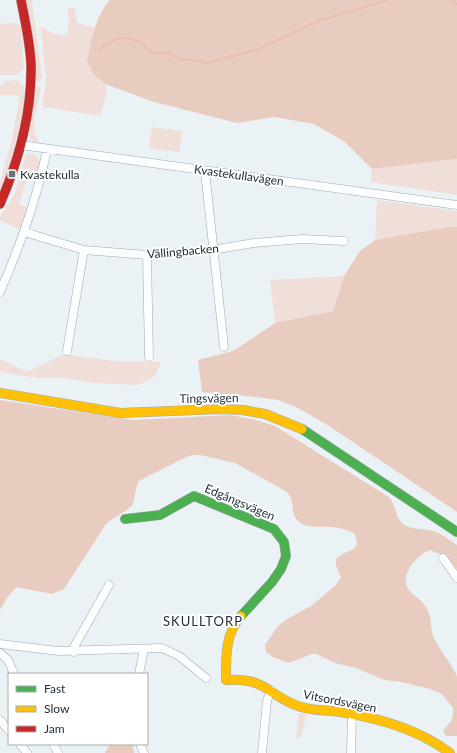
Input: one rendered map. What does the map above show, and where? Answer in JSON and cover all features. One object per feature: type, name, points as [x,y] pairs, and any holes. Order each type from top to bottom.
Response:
[{"type":"street","points":[[0,204],[12,174],[21,144],[28,112],[31,63],[22,0]]},
{"type":"street","name":"Kvastekullavägen","points":[[21,144],[47,149],[457,205]]},
{"type":"street","points":[[0,292],[24,232],[39,186],[47,149]]},
{"type":"street","points":[[205,171],[212,250],[224,346]]},
{"type":"street","name":"Vällingbacken","points":[[24,232],[84,250],[147,255],[212,250],[254,242],[307,239],[344,241]]},
{"type":"street","points":[[67,351],[84,250]]},
{"type":"street","points":[[147,255],[149,357]]},
{"type":"street","name":"Tingsvägen","points":[[0,393],[125,413],[225,408],[270,415],[297,425],[313,435],[457,532]]},
{"type":"street","name":"Edgångsvägen","points":[[125,519],[160,515],[189,497],[198,496],[274,529],[281,536],[286,553],[280,570],[269,587],[239,617],[231,631],[227,646],[226,680]]},
{"type":"street","points":[[443,558],[457,578]]},
{"type":"street","points":[[74,652],[74,647],[109,585]]},
{"type":"street","points":[[0,644],[41,650],[74,652],[162,648],[169,650],[206,678]]},
{"type":"street","points":[[139,673],[144,649]]},
{"type":"street","points":[[0,653],[8,660],[14,673]]},
{"type":"street","name":"Vitsordsvägen","points":[[226,680],[251,679],[258,681],[298,707],[352,715],[393,725],[422,735],[450,753]]},
{"type":"street","points":[[262,753],[267,701],[271,690]]},
{"type":"street","points":[[351,753],[352,715]]},
{"type":"street","points":[[0,720],[8,730]]},
{"type":"street","points":[[21,745],[27,753]]},
{"type":"shaded area","points":[[26,0],[32,0],[42,78],[39,82],[36,81]]},
{"type":"shaded area","points":[[110,0],[457,0],[457,159],[372,169],[345,142],[314,124],[274,117],[237,123],[154,102],[105,84],[94,75],[87,62],[97,21]]},
{"type":"shaded area","points":[[67,8],[75,8],[77,23],[95,28],[87,62],[94,75],[105,84],[107,93],[100,116],[42,107],[46,82],[41,26],[52,33],[67,36],[69,22]]},
{"type":"shaded area","points":[[0,24],[18,24],[21,27],[24,68],[16,75],[0,75]]},
{"type":"shaded area","points":[[16,80],[22,83],[24,87],[20,125],[8,171],[0,189],[0,182],[12,139],[20,95],[0,95],[0,87],[6,81]]},
{"type":"shaded area","points":[[38,86],[41,88],[34,122],[34,129],[39,141],[37,143],[31,141],[29,135],[35,87]]},
{"type":"shaded area","points":[[152,127],[182,131],[179,152],[149,148]]},
{"type":"shaded area","points":[[29,153],[37,156],[40,162],[36,177],[28,175],[19,204],[27,207],[20,230],[0,220],[0,216],[15,193],[25,156]]},
{"type":"shaded area","points":[[457,159],[457,195],[370,182],[372,169]]},
{"type":"shaded area","points":[[377,200],[457,211],[457,227],[375,240]]},
{"type":"shaded area","points":[[449,227],[457,227],[457,512],[329,426],[298,408],[278,400],[202,392],[198,360],[233,351],[275,323],[333,311],[344,276],[360,251],[375,240]]},
{"type":"shaded area","points":[[344,276],[333,311],[275,323],[270,280]]},
{"type":"shaded area","points":[[64,354],[114,361],[161,362],[155,376],[148,381],[137,385],[94,383],[63,378],[37,378],[0,372],[0,359],[27,372]]},
{"type":"shaded area","points":[[0,400],[134,420],[230,415],[252,419],[275,426],[389,497],[398,518],[406,526],[437,532],[457,545],[457,569],[444,556],[430,550],[420,556],[411,566],[406,577],[406,583],[408,589],[426,607],[430,617],[432,632],[435,640],[457,677],[457,736],[446,736],[443,731],[451,721],[453,708],[442,694],[430,689],[401,682],[384,680],[356,668],[335,663],[316,654],[312,654],[289,663],[273,657],[266,652],[265,645],[277,627],[287,619],[311,606],[335,586],[341,577],[336,566],[336,559],[352,550],[357,544],[354,533],[333,527],[310,526],[301,523],[294,515],[292,501],[287,492],[235,463],[200,455],[192,455],[139,481],[132,505],[106,524],[64,589],[52,594],[16,587],[0,610]]},
{"type":"shaded area","points":[[299,713],[307,715],[300,738],[296,739]]},
{"type":"shaded area","points":[[109,745],[133,745],[134,753],[105,753]]},
{"type":"waterway","points":[[99,50],[114,40],[130,38],[141,43],[153,53],[170,53],[180,60],[188,59],[206,63],[256,50],[321,20],[388,0]]},
{"type":"waterway","points":[[452,0],[457,4]]},
{"type":"traffic: fast","points":[[302,429],[457,532]]},
{"type":"traffic: fast","points":[[125,519],[160,515],[194,496],[274,529],[284,542],[286,556],[281,569],[272,582],[241,616]]},
{"type":"traffic: slow","points":[[0,393],[120,413],[221,409],[243,410],[265,414],[302,429]]},
{"type":"traffic: slow","points":[[241,616],[229,638],[226,680],[251,682],[267,689],[290,703],[301,707],[355,714],[384,721],[425,737],[450,753]]},
{"type":"traffic: jam","points":[[0,204],[13,170],[23,136],[27,118],[31,82],[31,64],[21,0]]},
{"type":"place","name":"Kvastekulla","points":[[12,174]]},
{"type":"district","name":"SKULLTORP","points":[[203,621]]}]
